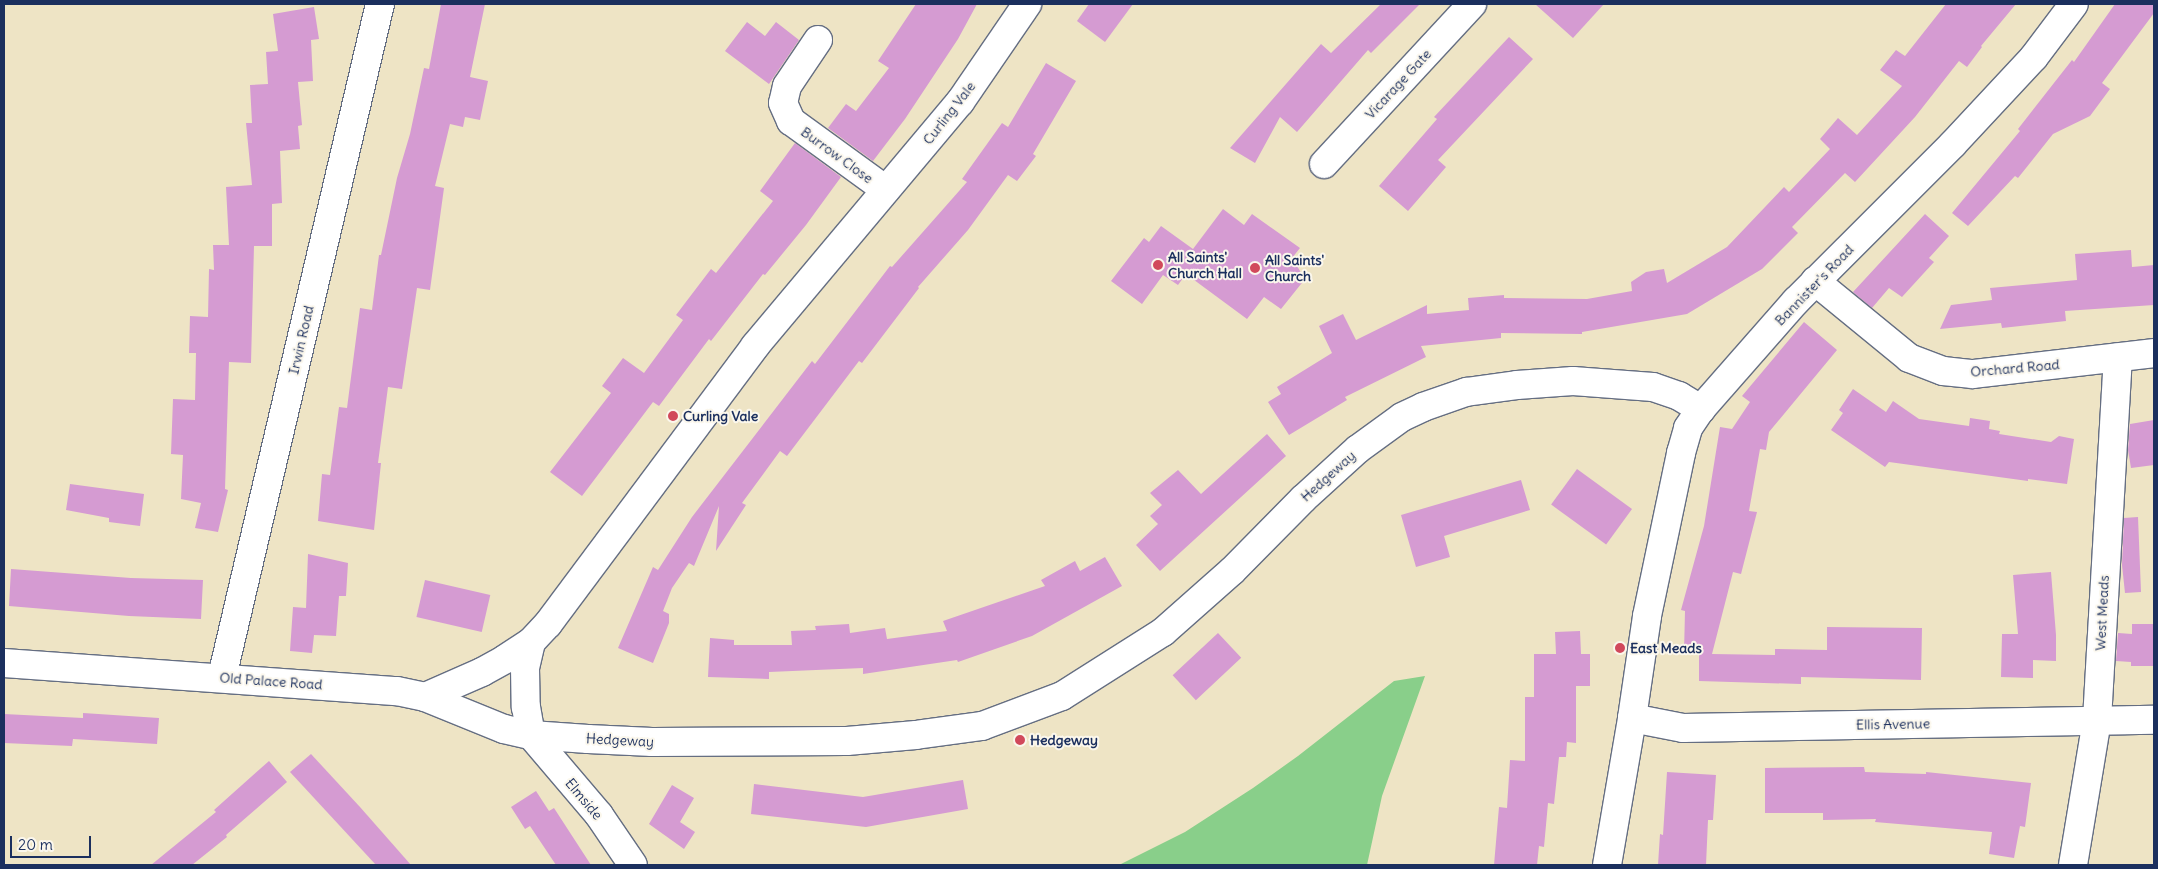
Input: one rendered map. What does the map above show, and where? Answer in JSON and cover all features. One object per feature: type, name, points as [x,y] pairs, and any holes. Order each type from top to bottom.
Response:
[{"type":"street","name":"Irwin Road","points":[[222,677],[380,4]]},
{"type":"street","name":"Curling Vale","points":[[425,697],[482,672],[531,642],[563,605],[755,346],[960,102],[1027,4]]},
{"type":"street","name":"Vicarage Gate","points":[[1324,164],[1472,4]]},
{"type":"street","name":"Bannister's Road","points":[[1632,718],[1647,616],[1681,453],[1688,428],[1701,409],[1815,281],[1959,138],[2034,57],[2074,4]]},
{"type":"street","name":"Burrow Close","points":[[818,40],[787,86],[784,103],[790,120],[886,190]]},
{"type":"street","name":"Orchard Road","points":[[1815,281],[1909,358],[1943,371],[1973,374],[2154,353]]},
{"type":"street","name":"West Meads","points":[[2073,865],[2097,720],[2118,358]]},
{"type":"street","name":"Hedgeway","points":[[531,734],[652,742],[847,741],[916,735],[982,726],[1062,696],[1163,632],[1232,571],[1303,499],[1358,449],[1402,417],[1423,407],[1466,392],[1517,385],[1573,381],[1652,387],[1679,396],[1701,409]]},
{"type":"street","name":"Curling Vale","points":[[531,642],[525,668],[526,707],[531,734]]},
{"type":"street","name":"Old Palace Road","points":[[4,663],[222,677],[397,691],[425,697],[504,729],[531,734]]},
{"type":"street","name":"Ellis Avenue","points":[[1632,718],[1683,728],[2154,720]]},
{"type":"street","points":[[1607,865],[1632,718]]},
{"type":"street","name":"Elmside","points":[[531,734],[599,815],[633,865]]},
{"type":"green space","points":[[1425,676],[1382,796],[1367,865],[1119,865],[1185,832],[1253,788],[1298,756],[1394,681]]},
{"type":"building","points":[[441,4],[485,4],[470,77],[488,81],[480,120],[465,117],[463,127],[450,124],[435,186],[444,188],[430,290],[417,288],[402,389],[388,387],[378,463],[381,463],[374,530],[318,521],[322,474],[330,475],[339,407],[347,408],[360,308],[372,310],[379,255],[381,255],[397,178],[410,134],[424,68],[429,69]]},
{"type":"building","points":[[916,4],[977,4],[958,39],[905,119],[873,161],[828,128],[846,104],[856,111],[889,68],[878,61]]},
{"type":"building","points":[[1089,4],[1133,4],[1105,42],[1077,21]]},
{"type":"building","points":[[1381,4],[1420,4],[1371,53],[1368,50],[1297,132],[1280,117],[1255,163],[1230,148],[1321,44],[1331,53]]},
{"type":"building","points":[[1535,4],[1604,4],[1573,38]]},
{"type":"building","points":[[1946,4],[2016,4],[1981,46],[1967,67],[1959,61],[1915,117],[1855,182],[1845,173],[1792,227],[1798,233],[1762,269],[1687,314],[1582,332],[1582,334],[1501,333],[1501,338],[1421,346],[1426,357],[1345,397],[1347,400],[1289,435],[1268,402],[1281,394],[1277,387],[1332,353],[1319,326],[1343,314],[1356,340],[1427,305],[1427,314],[1469,310],[1468,298],[1504,295],[1504,298],[1587,299],[1632,291],[1631,282],[1646,272],[1664,269],[1667,283],[1727,247],[1784,187],[1789,192],[1830,149],[1820,139],[1838,118],[1857,135],[1902,86],[1880,70],[1896,50],[1905,56]]},
{"type":"building","points":[[2115,4],[2154,4],[2154,13],[2102,83],[2110,89],[2090,116],[2053,134],[2018,178],[2015,176],[1968,226],[1952,213],[2020,131],[2018,129],[2072,60],[2074,62]]},
{"type":"building","points":[[314,7],[319,39],[311,40],[313,81],[298,82],[302,125],[298,126],[300,149],[280,151],[282,203],[272,204],[272,246],[254,246],[251,363],[229,362],[225,489],[228,490],[218,532],[195,528],[201,503],[181,499],[183,455],[171,454],[173,399],[195,400],[196,353],[189,353],[190,316],[208,317],[209,269],[214,270],[213,245],[229,245],[226,187],[252,185],[246,123],[252,123],[250,85],[268,84],[266,52],[278,51],[273,14]]},
{"type":"building","points":[[747,22],[765,36],[776,22],[799,40],[769,84],[725,51]]},
{"type":"building","points":[[1509,37],[1533,59],[1438,160],[1446,167],[1408,211],[1379,186],[1437,119],[1434,117]]},
{"type":"building","points":[[1046,63],[1076,81],[1033,154],[1036,156],[1017,181],[1008,175],[968,230],[918,287],[862,363],[859,361],[787,456],[780,451],[742,503],[746,505],[716,551],[719,506],[694,566],[689,563],[672,588],[663,611],[669,614],[669,623],[653,663],[618,648],[653,567],[658,570],[692,517],[812,361],[815,364],[890,266],[892,267],[967,182],[962,179],[1002,123],[1008,127]]},
{"type":"building","points":[[795,143],[841,177],[806,225],[765,275],[763,274],[711,341],[709,339],[659,406],[653,402],[582,496],[550,472],[611,393],[602,386],[623,358],[644,373],[683,320],[676,315],[711,269],[716,273],[773,201],[760,191]]},
{"type":"building","name":"All Saints' Church","points":[[1223,209],[1244,225],[1252,214],[1300,248],[1292,258],[1305,279],[1281,309],[1264,297],[1247,319],[1186,274],[1178,285],[1163,275],[1142,304],[1111,281],[1144,238],[1149,242],[1161,226],[1193,249]]},
{"type":"building","points":[[1925,214],[1949,236],[1929,258],[1934,262],[1902,297],[1889,288],[1872,308],[1853,292]]},
{"type":"building","points":[[2131,250],[2132,267],[2154,265],[2154,305],[2065,311],[2066,321],[2002,328],[2001,323],[1940,329],[1951,305],[1992,300],[1990,288],[2077,280],[2075,254]]},
{"type":"building","points":[[1804,322],[1837,350],[1769,432],[1766,450],[1760,449],[1749,511],[1757,512],[1741,574],[1733,572],[1712,654],[1775,655],[1775,649],[1827,650],[1827,627],[1922,628],[1921,680],[1801,677],[1801,684],[1699,681],[1699,654],[1684,653],[1685,611],[1681,610],[1704,526],[1720,427],[1732,429],[1750,402],[1742,396]]},
{"type":"building","points":[[1853,389],[1886,412],[1893,401],[1919,419],[1969,426],[1970,418],[1990,421],[1989,429],[2000,431],[1999,434],[2051,442],[2059,436],[2074,439],[2067,484],[2028,479],[2028,481],[1889,462],[1885,467],[1831,430],[1843,413],[1839,410]]},
{"type":"building","points":[[2154,420],[2154,465],[2131,468],[2128,450],[2130,424]]},
{"type":"building","points":[[1267,434],[1286,456],[1160,571],[1136,545],[1158,524],[1150,516],[1162,505],[1150,493],[1178,470],[1201,494]]},
{"type":"building","points":[[1577,469],[1632,509],[1606,545],[1551,505]]},
{"type":"building","points":[[1521,480],[1530,510],[1444,536],[1450,557],[1416,567],[1401,515]]},
{"type":"building","points":[[70,484],[144,494],[140,526],[109,522],[109,518],[66,510]]},
{"type":"building","points":[[2138,517],[2141,592],[2125,593],[2122,565],[2124,518]]},
{"type":"building","points":[[308,554],[348,563],[346,596],[339,596],[336,636],[314,635],[312,653],[290,651],[293,607],[306,608]]},
{"type":"building","points":[[1105,557],[1122,586],[1032,636],[958,662],[957,660],[863,674],[863,668],[769,672],[769,679],[708,677],[710,638],[734,640],[734,645],[792,645],[791,631],[816,630],[815,626],[849,624],[850,633],[885,628],[887,639],[947,631],[943,621],[1045,586],[1041,580],[1075,561],[1080,571]]},
{"type":"building","points":[[11,569],[131,578],[203,580],[201,619],[129,616],[9,606]]},
{"type":"building","points":[[2051,572],[2056,661],[2033,660],[2033,678],[2001,677],[2002,634],[2018,634],[2013,575]]},
{"type":"building","points":[[425,580],[490,595],[482,632],[416,617]]},
{"type":"building","points":[[2132,624],[2154,624],[2154,666],[2131,666],[2131,662],[2116,661],[2118,633],[2132,634]]},
{"type":"building","points":[[1580,631],[1581,654],[1590,654],[1590,686],[1576,686],[1576,743],[1567,742],[1566,757],[1559,757],[1554,804],[1548,803],[1544,847],[1539,846],[1537,865],[1494,865],[1499,807],[1507,808],[1510,760],[1525,761],[1525,697],[1534,697],[1534,654],[1556,654],[1555,632]]},
{"type":"building","points":[[1218,633],[1241,658],[1196,700],[1173,675]]},
{"type":"building","points":[[83,713],[159,718],[157,744],[73,739],[72,746],[4,743],[4,714],[83,718]]},
{"type":"building","points":[[311,754],[411,865],[376,865],[290,772]]},
{"type":"building","points":[[269,761],[287,782],[226,835],[227,837],[192,865],[151,865],[216,812],[214,810]]},
{"type":"building","points":[[1864,767],[1865,772],[1926,774],[1926,772],[2031,783],[2025,827],[2020,826],[2014,858],[1989,854],[1992,832],[1875,822],[1876,819],[1823,820],[1823,813],[1765,813],[1765,768]]},
{"type":"building","points":[[1667,772],[1716,775],[1713,820],[1708,820],[1706,865],[1658,865],[1660,834],[1663,835]]},
{"type":"building","points":[[963,780],[968,809],[866,827],[751,814],[754,784],[863,797]]},
{"type":"building","points":[[672,785],[694,798],[680,822],[695,832],[684,849],[649,824]]},
{"type":"building","points":[[536,791],[549,811],[554,808],[591,865],[556,865],[530,826],[525,829],[511,807]]},
{"type":"place","name":"All Saints' Church Hall","points":[[1158,265]]},
{"type":"place","name":"All Saints' Church","points":[[1255,268]]},
{"type":"place","name":"Curling Vale","points":[[673,416]]},
{"type":"place","name":"East Meads","points":[[1620,648]]},
{"type":"place","name":"Hedgeway","points":[[1020,740]]}]
